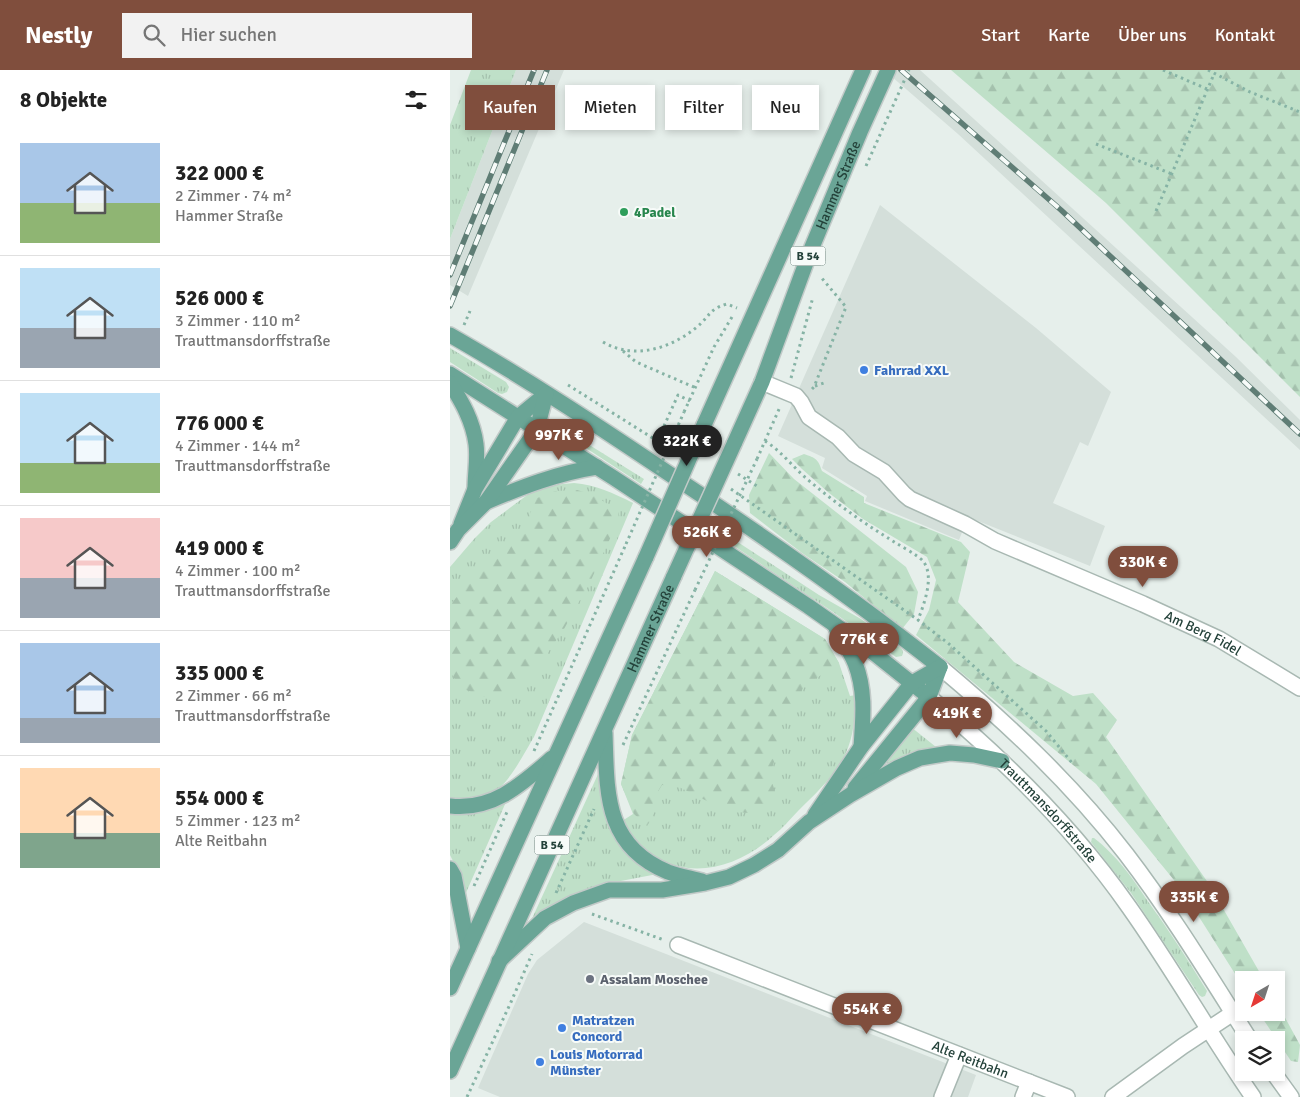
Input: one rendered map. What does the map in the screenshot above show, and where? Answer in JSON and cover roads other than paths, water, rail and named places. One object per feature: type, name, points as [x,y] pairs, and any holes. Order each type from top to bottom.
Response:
[{"type":"main road","name":"Hammer Straße","points":[[450,988],[646,557],[863,70]]},
{"type":"main road","name":"Hammer Straße","points":[[450,1071],[762,382],[810,252],[888,70]]},
{"type":"main road","points":[[457,331],[546,394],[745,524],[865,609],[940,666]]},
{"type":"main road","name":"Trauttmansdorffstraße","points":[[450,374],[597,467],[834,625],[865,646],[929,697]]},
{"type":"main road","points":[[450,383],[470,420],[476,445],[475,489]]},
{"type":"main road","points":[[454,536],[475,489],[518,417],[546,394]]},
{"type":"main road","points":[[454,536],[486,502],[537,429],[546,394]]},
{"type":"main road","points":[[486,502],[524,486],[576,470],[597,467]]},
{"type":"main road","points":[[834,625],[854,662],[862,688],[864,705],[861,748]]},
{"type":"main road","points":[[809,822],[861,748],[912,683],[940,666]]},
{"type":"main road","points":[[850,794],[929,697],[940,666]]},
{"type":"main road","points":[[604,729],[609,803],[617,828],[630,845],[646,860],[668,871],[705,883]]},
{"type":"main road","points":[[499,962],[545,918],[573,904],[609,890],[662,890],[705,883],[729,877],[754,865],[778,850],[809,822],[850,794],[897,768],[925,757],[950,753],[974,755],[1002,761]]},
{"type":"main road","points":[[450,806],[482,805],[501,798],[557,754]]},
{"type":"main road","points":[[450,869],[454,876],[468,948]]},
{"type":"street","name":"Am Berg Fidel","points":[[762,382],[796,396],[809,417],[838,437],[854,454],[884,472],[910,499],[965,524],[994,541],[1143,604],[1219,639],[1300,688]]},
{"type":"street","points":[[940,666],[993,711],[1094,814],[1126,853],[1161,901],[1244,1031]]},
{"type":"street","name":"Trauttmansdorffstraße","points":[[929,697],[972,732],[1002,761],[1046,805],[1085,849],[1128,906],[1173,972],[1253,1097]]},
{"type":"street","name":"Alte Reitbahn","points":[[678,945],[1067,1097]]},
{"type":"street","points":[[1113,1097],[1233,1013]]},
{"type":"street","points":[[942,1097],[959,1054]]},
{"type":"street","points":[[1279,1081],[1291,1097]]},
{"type":"street","points":[[1023,1097],[1028,1082]]},
{"type":"railway","points":[[450,275],[534,70]]},
{"type":"railway","points":[[450,306],[547,70]]},
{"type":"railway","points":[[901,70],[1061,210],[1300,434]]},
{"type":"place","name":"4Padel","points":[[624,212]]},
{"type":"place","name":"Fahrrad XXL","points":[[864,370]]},
{"type":"place","name":"Assalam Moschee","points":[[590,979]]},
{"type":"place","name":"Matratzen Concord","points":[[562,1028]]},
{"type":"place","name":"Louis Motorrad Münster","points":[[540,1062]]}]
